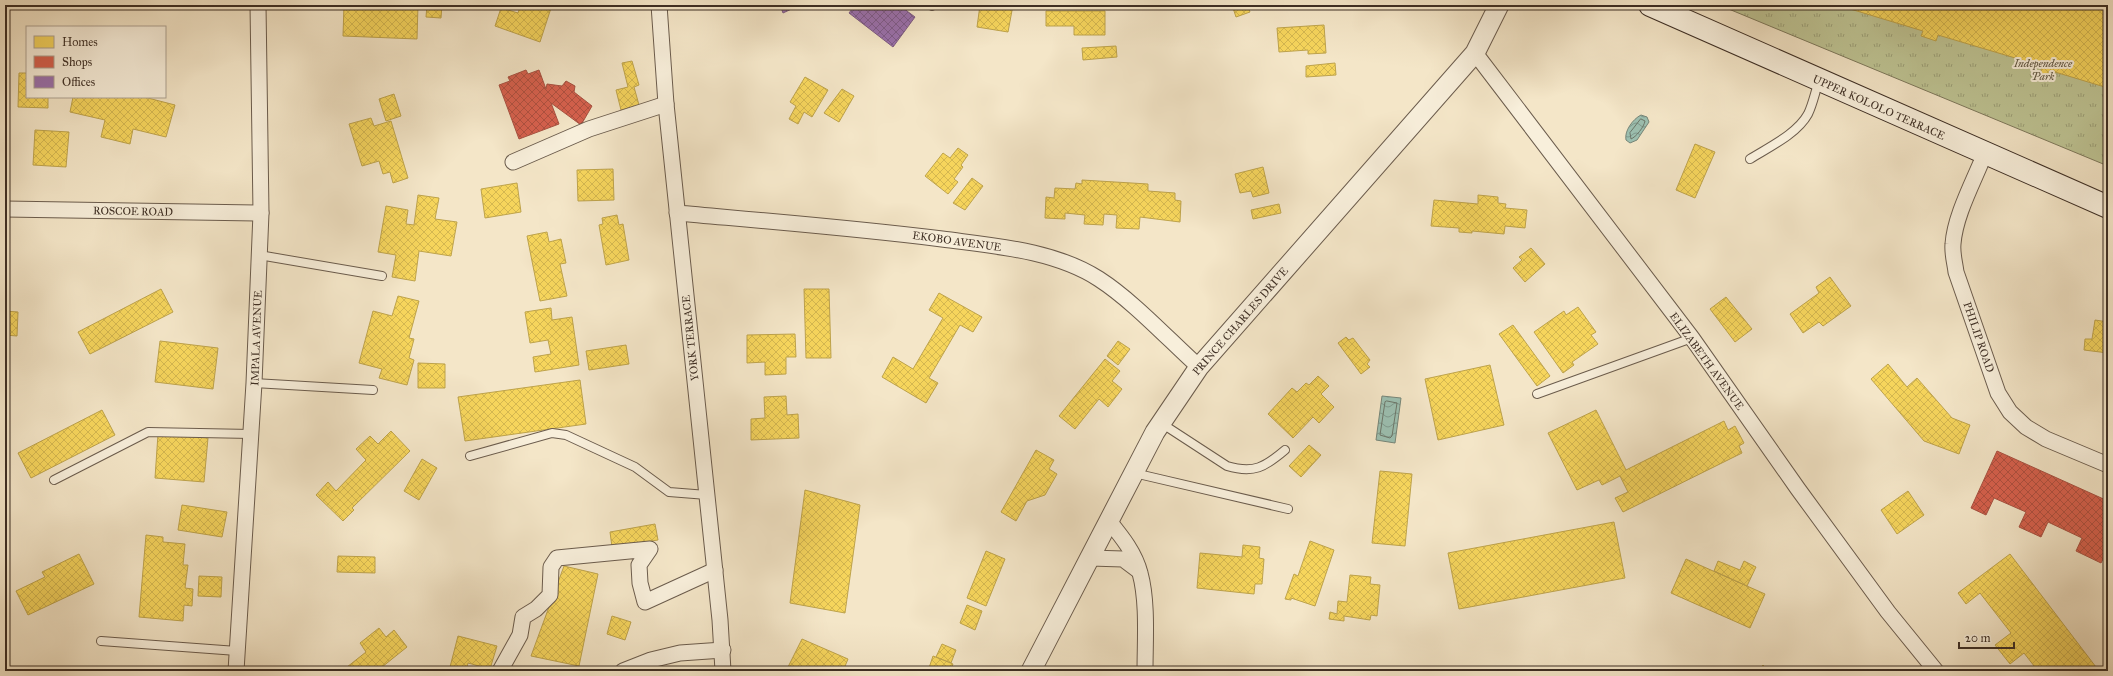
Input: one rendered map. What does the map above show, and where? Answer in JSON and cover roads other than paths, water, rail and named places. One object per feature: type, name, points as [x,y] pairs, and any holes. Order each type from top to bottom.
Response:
[{"type":"main road","name":"UPPER KOLOLO TERRACE","points":[[1650,5],[2108,207]]},
{"type":"street","name":"IMPALA AVENUE","points":[[236,671],[251,434],[260,256],[261,213],[258,5]]},
{"type":"street","name":"YORK TERRACE","points":[[659,5],[666,104],[715,570],[723,650],[723,671]]},
{"type":"street","name":"PRINCE CHARLES DRIVE","points":[[1031,671],[1161,423],[1199,367],[1475,53],[1499,5]]},
{"type":"street","name":"ELIZABETH AVENUE","points":[[1475,53],[1692,338],[1798,489],[1888,612],[1936,671]]},
{"type":"street","points":[[513,162],[589,129],[666,104]]},
{"type":"street","name":"PHILIP ROAD","points":[[1985,154],[1957,225],[1953,244],[1956,272],[1998,393],[2010,412],[2026,427],[2046,439],[2108,465]]},
{"type":"street","name":"ROSCOE ROAD","points":[[5,209],[261,213]]},
{"type":"street","name":"EKOBO AVENUE","points":[[677,213],[901,234],[991,245],[1037,254],[1069,264],[1099,279],[1129,302],[1199,367]]},
{"type":"street","points":[[1109,521],[1130,549],[1140,572],[1144,602],[1145,671]]},
{"type":"street","points":[[500,671],[520,635],[523,617],[550,595],[551,567],[558,558],[650,549],[639,565],[640,583],[645,602],[715,570]]},
{"type":"street","points":[[1090,558],[1123,559],[1140,572]]},
{"type":"street","points":[[623,671],[651,660],[680,653],[723,650]]},
{"type":"lane","points":[[1750,159],[1794,130],[1801,123],[1808,114],[1819,80]]},
{"type":"lane","points":[[260,256],[382,276]]},
{"type":"lane","points":[[1537,394],[1692,338]]},
{"type":"lane","points":[[254,382],[373,390]]},
{"type":"lane","points":[[1161,423],[1227,466],[1239,470],[1266,466],[1285,450]]},
{"type":"lane","points":[[54,480],[148,432],[251,434]]},
{"type":"lane","points":[[470,456],[552,433],[566,435],[635,467],[669,492],[707,495]]},
{"type":"lane","points":[[1134,473],[1288,509]]},
{"type":"lane","points":[[101,641],[237,651]]},
{"type":"water","points":[[1641,115],[1647,117],[1649,122],[1637,140],[1630,143],[1626,140],[1626,133],[1632,122]]},
{"type":"water","points":[[1382,396],[1401,398],[1395,443],[1376,440]]},
{"type":"park label","name":"Independence Park","points":[[2043,69]]}]
